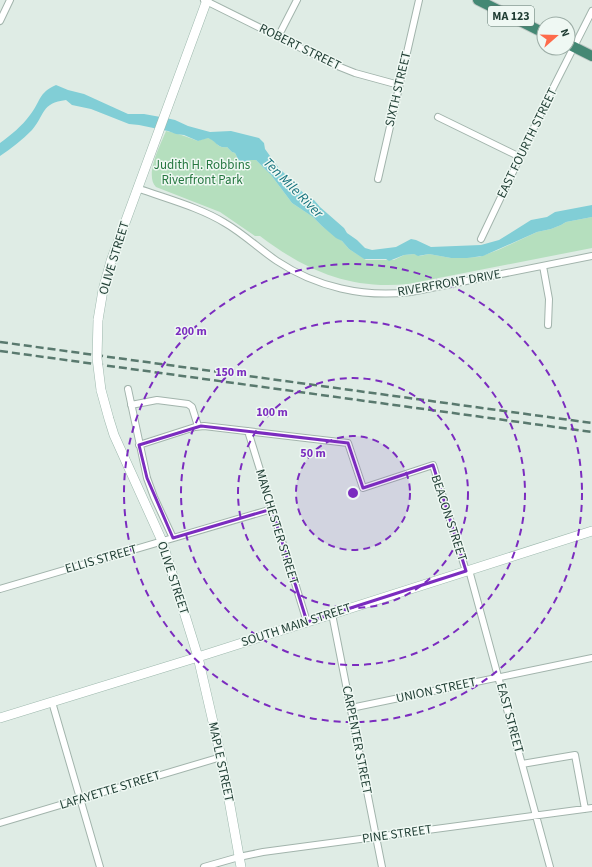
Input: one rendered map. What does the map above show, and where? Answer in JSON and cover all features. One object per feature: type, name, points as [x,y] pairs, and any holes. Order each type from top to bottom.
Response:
[{"type":"highway","name":"MA 123","points":[[478,0],[536,28]]},
{"type":"highway","points":[[576,48],[592,56]]},
{"type":"main road","name":"OLIVE STREET","points":[[198,657],[162,541],[114,435],[101,390],[97,358],[98,320],[106,277],[206,0]]},
{"type":"main road","name":"SOUTH MAIN STREET","points":[[0,718],[198,657],[592,531]]},
{"type":"main road","name":"MAPLE STREET","points":[[198,657],[221,757],[241,867]]},
{"type":"street","points":[[0,21],[10,0]]},
{"type":"street","name":"ROBERT STREET","points":[[206,0],[348,71],[399,84]]},
{"type":"street","points":[[278,37],[297,0]]},
{"type":"street","name":"SIXTH STREET","points":[[378,179],[419,0]]},
{"type":"street","name":"EAST FOURTH STREET","points":[[576,38],[592,11]]},
{"type":"street","name":"EAST FOURTH STREET","points":[[481,239],[532,134],[567,56]]},
{"type":"street","points":[[438,117],[520,157]]},
{"type":"street","name":"RIVERFRONT DRIVE","points":[[138,188],[216,218],[290,269],[321,283],[344,289],[375,293],[405,293],[592,256]]},
{"type":"street","points":[[543,266],[549,299],[548,325]]},
{"type":"street","name":"OLIVE STREET","points":[[128,389],[147,478],[173,538]]},
{"type":"street","points":[[131,404],[157,400],[188,404],[192,407],[198,426]]},
{"type":"street","points":[[139,445],[198,426],[248,431]]},
{"type":"street","name":"BEACON STREET","points":[[248,431],[348,443],[363,488],[433,465],[467,570]]},
{"type":"street","name":"MANCHESTER STREET","points":[[248,431],[307,622]]},
{"type":"street","name":"ELLIS STREET","points":[[0,589],[272,509]]},
{"type":"street","name":"EAST STREET","points":[[467,570],[499,677],[550,867]]},
{"type":"street","name":"CARPENTER STREET","points":[[332,614],[382,867]]},
{"type":"street","name":"UNION STREET","points":[[351,708],[592,658]]},
{"type":"street","points":[[52,702],[100,867]]},
{"type":"street","points":[[522,764],[575,755],[585,809]]},
{"type":"street","name":"LAFAYETTE STREET","points":[[0,823],[221,757]]},
{"type":"street","name":"PINE STREET","points":[[204,867],[239,857],[268,852],[592,808]]},
{"type":"highlighted area","points":[[201,426],[348,443],[363,488],[433,465],[466,571],[307,622],[272,509],[173,538],[147,478],[139,445]]},
{"type":"green space","name":"Judith H. Robbins Riverfront Park","points":[[166,131],[198,141],[207,138],[211,139],[219,146],[227,147],[235,153],[239,161],[238,166],[240,167],[250,160],[256,160],[271,175],[292,203],[313,217],[342,241],[349,249],[366,260],[394,260],[404,255],[414,254],[420,256],[429,254],[451,258],[479,257],[537,232],[551,229],[566,222],[592,217],[592,248],[408,284],[366,284],[347,280],[311,268],[294,259],[260,236],[255,236],[220,212],[156,187],[153,182],[153,167],[157,151]]},
{"type":"water","name":"Ten Mile River","points":[[56,85],[84,94],[128,114],[144,114],[166,118],[210,132],[231,131],[259,138],[264,143],[265,149],[278,167],[306,196],[314,200],[344,228],[347,233],[365,248],[372,250],[396,247],[411,239],[431,247],[481,245],[499,240],[531,220],[547,217],[555,212],[592,205],[592,217],[566,222],[551,229],[537,232],[483,256],[451,258],[429,254],[418,256],[414,254],[404,255],[389,261],[386,259],[364,259],[349,249],[342,241],[336,238],[313,217],[292,203],[271,175],[256,160],[250,160],[240,167],[238,166],[239,161],[235,153],[227,147],[219,146],[208,138],[198,141],[184,135],[168,131],[129,124],[91,109],[72,105],[66,100],[52,104],[44,110],[32,130],[17,144],[0,156],[0,143],[23,123],[34,110],[43,94]]},
{"type":"railway","points":[[0,342],[592,423]]},
{"type":"railway","points":[[0,351],[592,432]]}]
